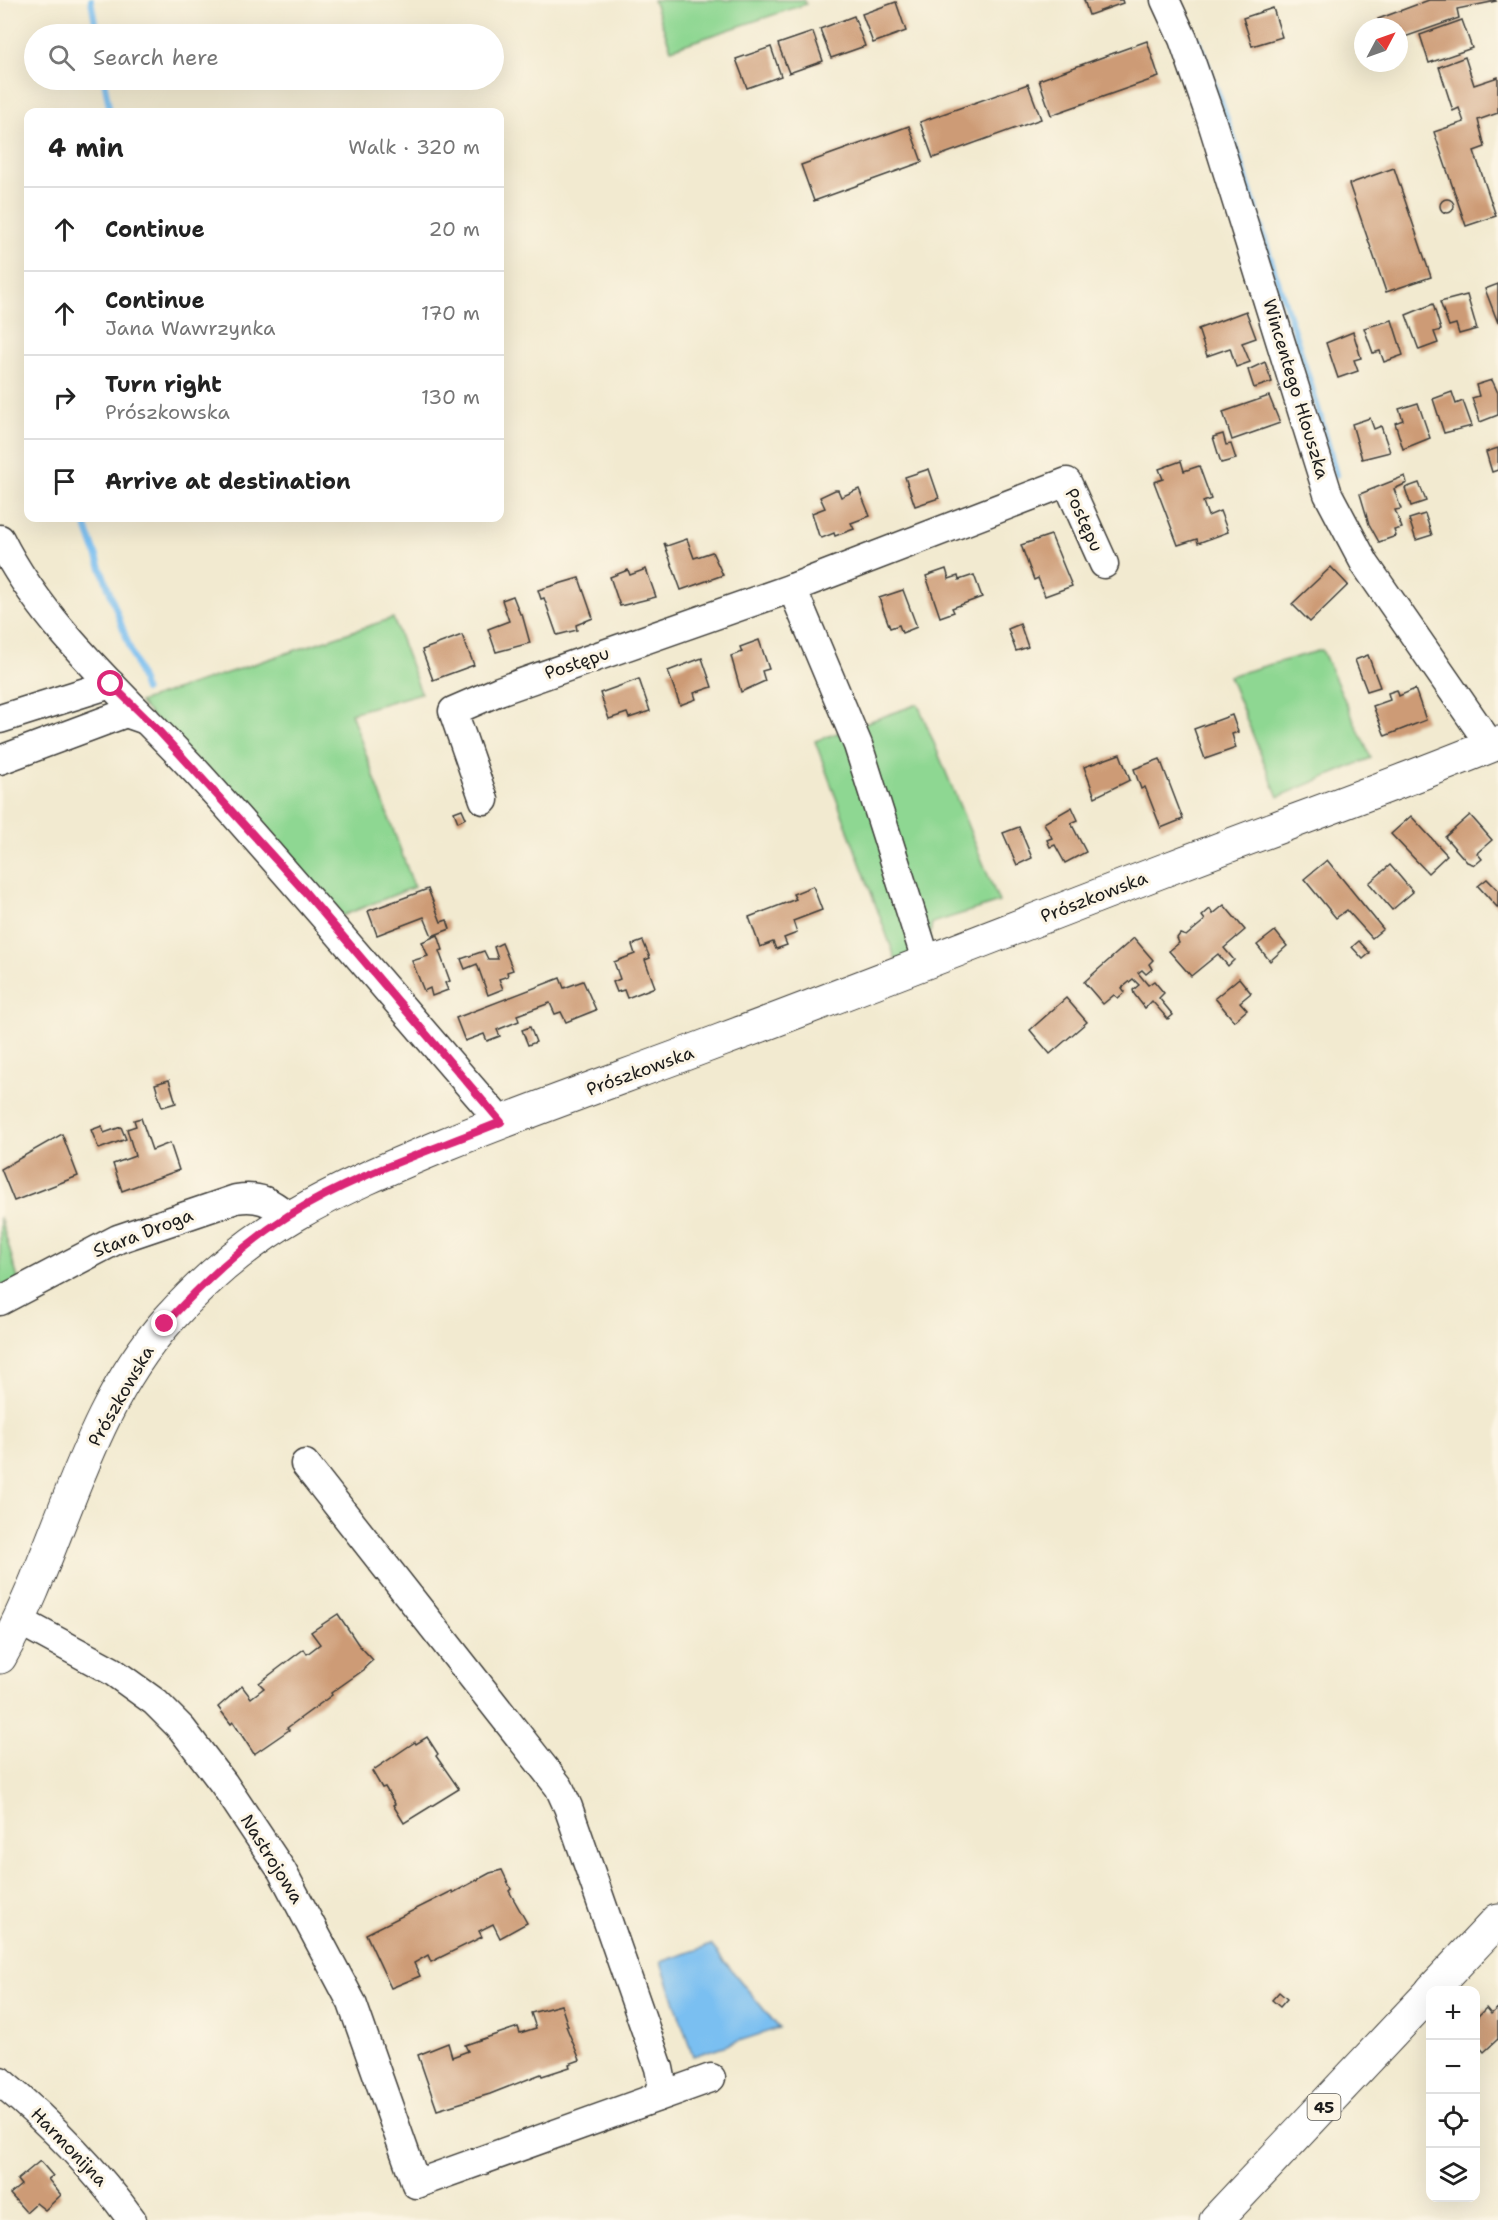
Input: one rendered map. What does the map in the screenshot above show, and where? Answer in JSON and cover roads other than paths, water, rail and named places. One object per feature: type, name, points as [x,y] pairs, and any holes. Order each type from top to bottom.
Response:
[{"type":"main road","name":"Prószkowska","points":[[0,1657],[85,1461],[111,1406],[139,1359],[165,1324],[198,1288],[231,1257],[288,1216],[363,1178],[501,1122],[726,1039],[926,960],[1494,745]]},
{"type":"main road","name":"45","points":[[1438,1986],[1498,1920]]},
{"type":"main road","name":"45","points":[[1216,2220],[1426,1998]]},
{"type":"street","name":"Wincentego Hlouszka","points":[[1165,0],[1183,39],[1211,119],[1328,494],[1365,564],[1494,745]]},
{"type":"street","name":"Postępu","points":[[484,800],[453,711],[499,691],[792,588],[1067,482],[1104,564]]},
{"type":"street","points":[[0,539],[42,604],[111,684],[306,893],[501,1122]]},
{"type":"street","points":[[792,588],[858,745],[926,960]]},
{"type":"street","points":[[0,719],[111,684]]},
{"type":"street","points":[[0,760],[126,713],[146,720]]},
{"type":"street","name":"Stara Droga","points":[[0,1301],[118,1239],[236,1199],[251,1196],[270,1202],[288,1216]]},
{"type":"street","points":[[305,1464],[559,1787],[659,2068],[662,2083],[657,2097]]},
{"type":"street","name":"Nastrojowa","points":[[18,1620],[112,1671],[155,1702],[182,1729],[236,1800],[282,1871],[352,2003],[416,2184],[657,2097]]},
{"type":"street","points":[[657,2097],[711,2078]]},
{"type":"street","name":"Harmonijna","points":[[0,2081],[45,2118],[101,2177],[132,2220]]},
{"type":"water","points":[[711,1945],[779,2028],[693,2056],[661,1962]]},
{"type":"waterway","points":[[91,0],[95,24]]},
{"type":"waterway","points":[[1197,39],[1238,152],[1315,397],[1336,475]]},
{"type":"waterway","points":[[106,90],[109,108]]},
{"type":"waterway","points":[[84,522],[145,690]]}]
